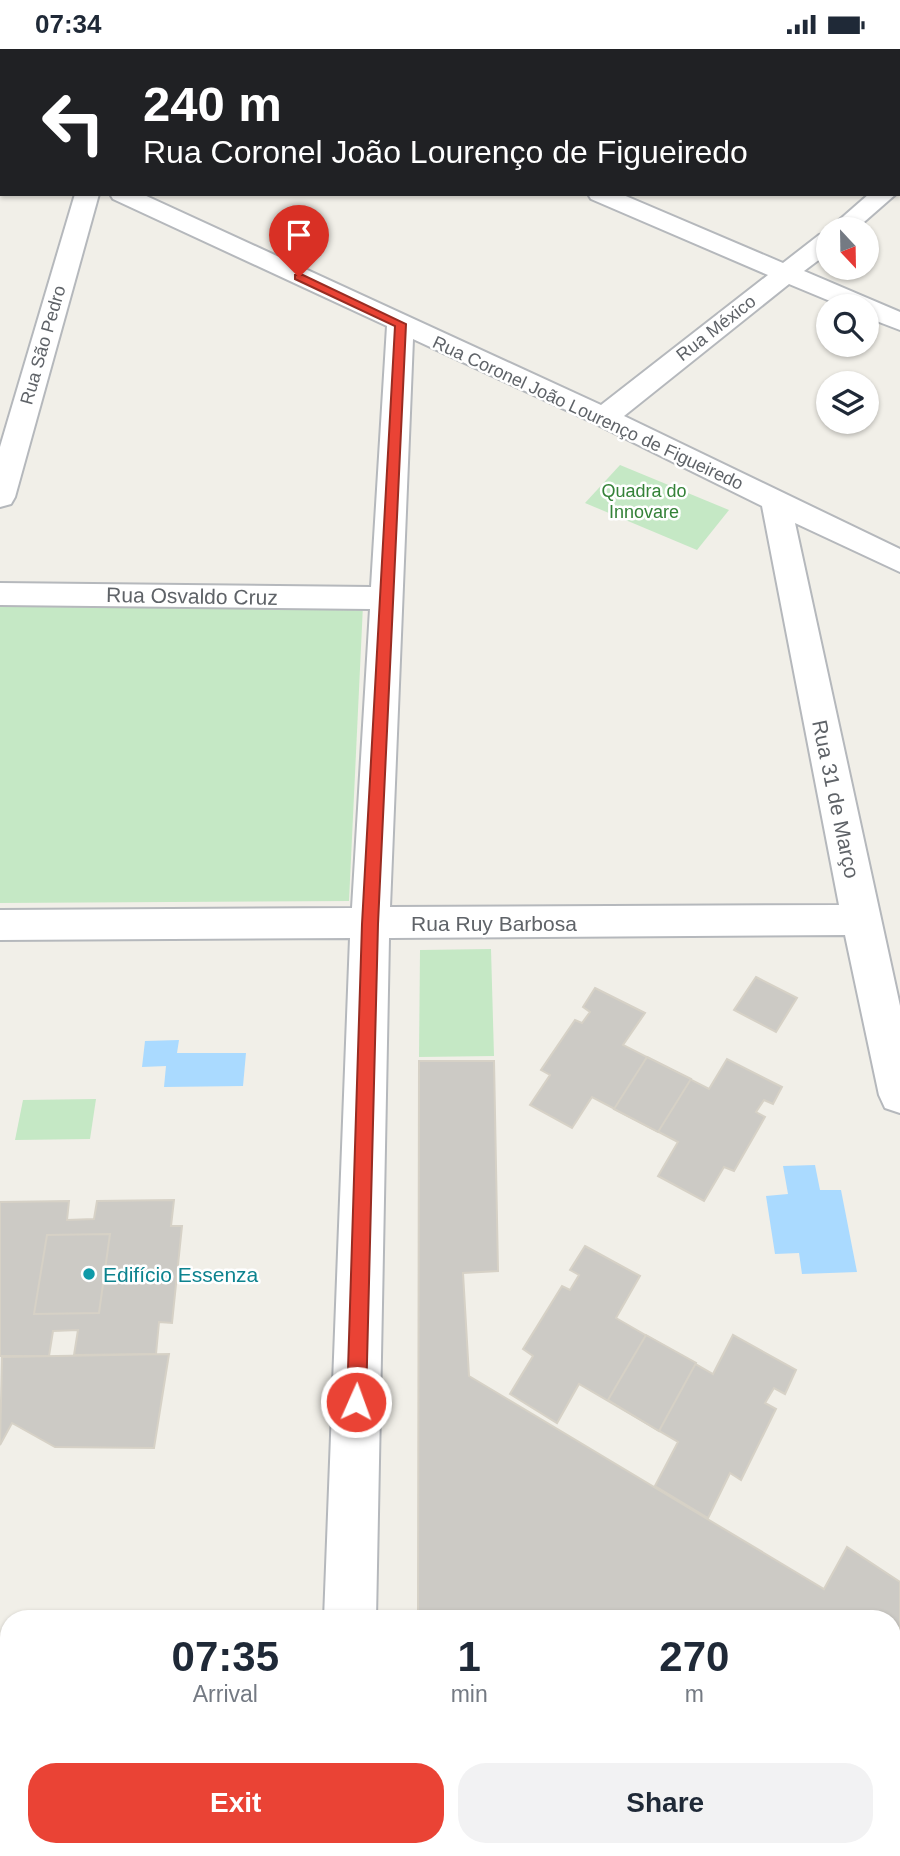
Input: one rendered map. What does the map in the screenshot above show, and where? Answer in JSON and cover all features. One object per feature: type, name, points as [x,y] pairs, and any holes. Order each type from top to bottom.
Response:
[{"type":"street","name":"Rua São Pedro","points":[[0,497],[86,196]]},
{"type":"street","name":"Rua Coronel João Lourenço de Figueiredo","points":[[126,196],[604,417],[900,562]]},
{"type":"street","points":[[605,196],[836,294]]},
{"type":"street","points":[[856,217],[882,196]]},
{"type":"street","name":"Rua México","points":[[604,417],[816,249]]},
{"type":"street","points":[[879,313],[900,322]]},
{"type":"street","points":[[350,1610],[370,924],[400,324]]},
{"type":"street","name":"Rua 31 de Março","points":[[776,503],[861,920],[900,1095]]},
{"type":"street","name":"Rua Osvaldo Cruz","points":[[0,594],[385,598]]},
{"type":"street","name":"Rua Ruy Barbosa","points":[[0,925],[861,920]]},
{"type":"green space","name":"Quadra do Innovare","points":[[620,465],[729,510],[697,550],[585,503]]},
{"type":"green space","points":[[363,605],[349,901],[0,903],[0,607]]},
{"type":"green space","points":[[491,949],[494,1056],[419,1057],[420,950]]},
{"type":"green space","points":[[96,1099],[90,1139],[15,1140],[23,1100]]},
{"type":"water","points":[[179,1040],[177,1053],[246,1053],[243,1086],[164,1087],[166,1066],[142,1067],[145,1041]]},
{"type":"water","points":[[815,1165],[820,1190],[841,1190],[857,1272],[802,1274],[799,1253],[775,1254],[766,1196],[788,1194],[783,1166]]},
{"type":"building","points":[[756,977],[797,998],[776,1032],[734,1010]]},
{"type":"building","points":[[595,988],[645,1013],[623,1045],[709,1089],[727,1059],[782,1087],[773,1104],[764,1100],[756,1112],[765,1117],[734,1171],[724,1167],[704,1201],[658,1176],[678,1142],[592,1097],[572,1128],[530,1105],[550,1075],[541,1070],[575,1020],[582,1023],[590,1012],[583,1007]]},
{"type":"building","points":[[647,1057],[691,1079],[658,1132],[614,1109]]},
{"type":"building","points":[[419,1061],[494,1061],[498,1271],[463,1273],[469,1376],[824,1589],[847,1547],[900,1582],[900,1610],[418,1610]]},
{"type":"building","name":"Edifício Essenza","points":[[174,1200],[171,1226],[182,1226],[172,1323],[159,1322],[156,1354],[74,1355],[78,1330],[53,1331],[49,1356],[0,1356],[0,1202],[69,1201],[67,1220],[94,1219],[97,1201]]},
{"type":"building","points":[[110,1234],[99,1313],[34,1314],[47,1235]]},
{"type":"building","points":[[585,1246],[640,1276],[616,1318],[713,1374],[733,1335],[796,1370],[785,1394],[774,1388],[765,1403],[776,1409],[741,1480],[730,1473],[708,1518],[655,1486],[678,1442],[579,1384],[557,1423],[510,1394],[533,1356],[523,1349],[562,1286],[570,1290],[579,1275],[570,1270]]},
{"type":"building","points":[[646,1335],[696,1363],[659,1431],[608,1400]]},
{"type":"building","points":[[169,1354],[154,1448],[55,1447],[12,1423],[0,1445],[2,1357]]},
{"type":"place","name":"Edifício Essenza","points":[[89,1274]]},
{"type":"route","points":[[299,277],[400,324],[370,924],[356,1402]]}]
